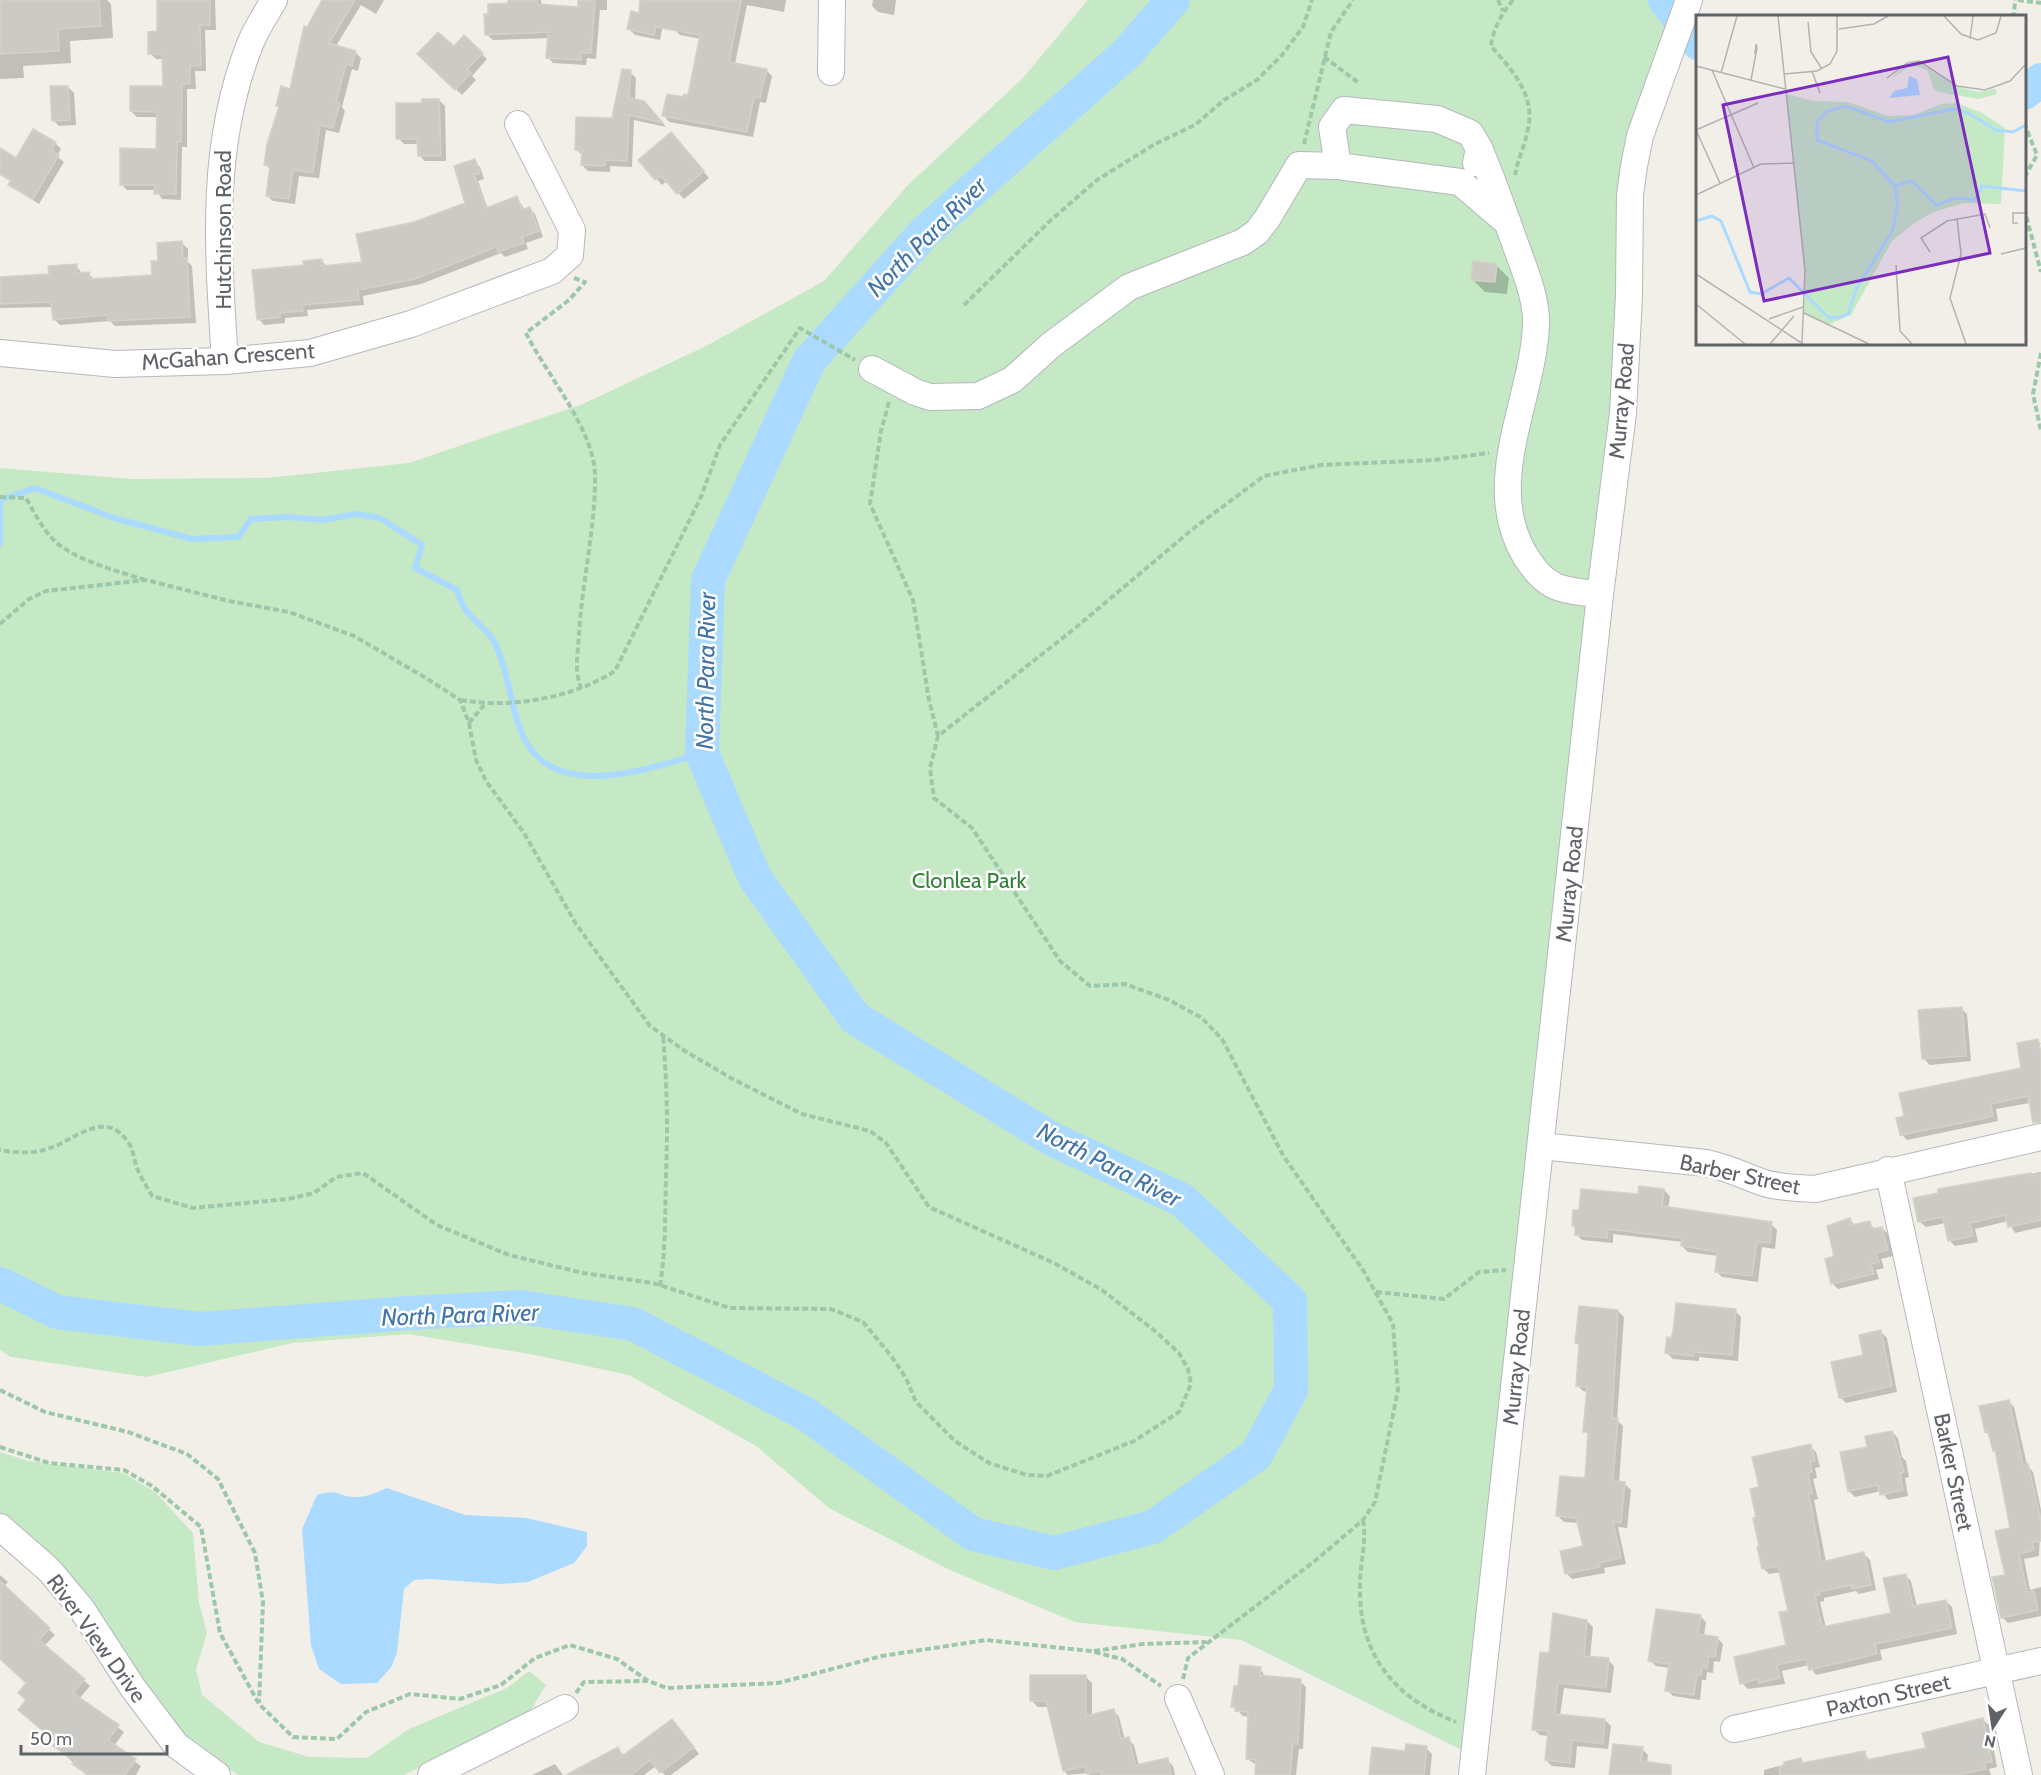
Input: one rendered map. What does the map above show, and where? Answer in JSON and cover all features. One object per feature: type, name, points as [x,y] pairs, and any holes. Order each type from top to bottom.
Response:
[{"type":"street","name":"Hutchinson Road","points":[[225,361],[219,236],[224,134],[250,43],[274,0]]},
{"type":"street","points":[[831,72],[832,0]]},
{"type":"street","name":"Murray Road","points":[[1472,1775],[1600,595],[1623,413],[1629,295],[1630,195],[1641,136],[1689,1]]},
{"type":"street","points":[[1338,166],[1332,127],[1344,110],[1437,119],[1470,133],[1499,193],[1531,288],[1536,324],[1511,450],[1509,485],[1511,514],[1524,553],[1534,569],[1554,586],[1600,595]]},
{"type":"street","points":[[518,124],[572,230],[570,255],[552,271]]},
{"type":"street","points":[[1460,182],[1475,172],[1479,148]]},
{"type":"street","points":[[872,369],[898,384],[930,397],[978,396],[1012,380],[1051,345],[1129,287],[1243,242],[1257,232],[1299,165],[1338,166],[1460,182],[1508,223]]},
{"type":"street","name":"McGahan Crescent","points":[[0,353],[115,364],[225,361],[310,353],[411,324],[552,271]]},
{"type":"street","name":"Barber Street","points":[[1541,1146],[1706,1163],[1724,1167],[1765,1183],[1790,1188],[1815,1189],[1888,1170],[2041,1137]]},
{"type":"street","name":"Barker Street","points":[[1888,1170],[2019,1775]]},
{"type":"street","name":"River View Drive","points":[[0,1527],[48,1570],[81,1608],[133,1688],[176,1745],[217,1775]]},
{"type":"street","name":"Paxton Street","points":[[1734,1729],[2041,1661]]},
{"type":"street","points":[[1178,1698],[1211,1775]]},
{"type":"street","points":[[431,1775],[565,1708]]},
{"type":"path","points":[[964,305],[1050,220],[1097,180],[1155,144],[1195,125],[1224,100],[1257,80],[1282,55],[1303,27],[1312,0]]},
{"type":"path","points":[[1299,165],[1331,32],[1353,0]]},
{"type":"path","points":[[1498,0],[1503,11]]},
{"type":"path","points":[[1513,0],[1503,11],[1492,36],[1491,46],[1521,82],[1528,105],[1529,128],[1514,179]]},
{"type":"path","points":[[2012,15],[2017,0],[2041,3]]},
{"type":"path","points":[[1324,57],[1359,82]]},
{"type":"path","points":[[2026,125],[2037,155],[2026,176]]},
{"type":"path","points":[[2026,212],[2041,272]]},
{"type":"path","points":[[552,271],[585,282],[569,300],[526,333],[577,419],[588,445],[595,473],[576,676],[581,687]]},
{"type":"path","points":[[0,497],[26,498],[40,523],[58,544],[80,556],[146,580],[229,601],[289,612],[354,636],[460,700],[485,704],[530,700],[597,683],[615,671],[701,497],[720,445],[800,328],[834,349]]},
{"type":"path","points":[[2041,353],[2033,394],[2041,431]]},
{"type":"path","points":[[0,1447],[49,1463],[124,1470],[152,1486],[201,1527],[220,1633],[259,1704],[293,1737],[337,1739],[366,1712],[410,1694],[460,1699],[501,1685],[535,1658],[570,1646],[617,1659],[648,1681],[667,1688],[778,1683],[882,1656],[986,1640],[1090,1651],[1122,1659],[1178,1698],[1188,1658],[1251,1612],[1363,1520],[1375,1502],[1398,1390],[1393,1324],[1375,1292],[1284,1157],[1221,1039],[1202,1018],[1169,1000],[1125,984],[1090,986],[1060,961],[972,828],[934,798],[930,768],[938,736],[929,700],[913,600],[870,504],[885,411],[898,384]]},
{"type":"path","points":[[938,736],[1074,629],[1194,528],[1264,477],[1321,465],[1434,460],[1511,450]]},
{"type":"path","points":[[0,624],[29,599],[46,591],[146,580]]},
{"type":"path","points":[[0,1150],[20,1154],[51,1148],[83,1130],[102,1126],[117,1132],[128,1142],[138,1170],[152,1196],[193,1208],[288,1199],[314,1193],[336,1177],[363,1173],[437,1225],[509,1256],[583,1273],[660,1286],[730,1308],[831,1309],[863,1322],[906,1377],[916,1402],[956,1441],[989,1462],[1027,1475],[1047,1476],[1134,1441],[1179,1412],[1191,1384],[1188,1369],[1179,1353],[1155,1331],[1102,1290],[1054,1263],[929,1207],[886,1143],[870,1131],[802,1114],[731,1078],[650,1026],[576,924],[524,832],[486,781],[476,760],[469,723],[460,700]]},
{"type":"path","points":[[469,723],[485,704]]},
{"type":"path","points":[[660,1286],[666,1249],[669,1141],[663,1035]]},
{"type":"path","points":[[1375,1292],[1444,1299],[1479,1272],[1527,1268]]},
{"type":"path","points":[[0,1390],[45,1412],[128,1431],[186,1454],[218,1479],[255,1553],[263,1602],[259,1704]]},
{"type":"path","points":[[1363,1520],[1366,1536],[1360,1568],[1360,1608],[1363,1626],[1377,1660],[1404,1695],[1453,1721],[1476,1729]]},
{"type":"path","points":[[1090,1651],[1143,1644],[1207,1642]]},
{"type":"path","points":[[565,1708],[584,1682],[648,1681]]},
{"type":"green space","name":"Clonlea Park","points":[[1088,0],[1689,0],[1640,136],[1629,295],[1474,1756],[1241,1640],[1075,1622],[950,1570],[829,1508],[756,1446],[629,1375],[530,1354],[408,1334],[292,1343],[147,1377],[11,1357],[0,1350],[0,468],[131,479],[267,478],[409,463],[583,404],[706,346],[824,281],[909,184],[1023,78]]},
{"type":"green space","points":[[0,1452],[28,1461],[123,1473],[155,1492],[193,1533],[199,1603],[207,1633],[196,1669],[202,1695],[259,1742],[309,1757],[367,1758],[409,1729],[507,1688],[529,1671],[546,1685],[527,1716],[404,1775],[239,1775],[208,1757],[175,1729],[0,1514]]},
{"type":"water","points":[[387,1488],[465,1515],[526,1518],[587,1532],[587,1546],[574,1563],[528,1582],[501,1584],[414,1580],[404,1589],[397,1652],[392,1666],[377,1683],[341,1684],[319,1669],[311,1645],[302,1529],[317,1495],[334,1492],[358,1497]]},
{"type":"building","points":[[0,0],[99,0],[101,26],[58,29],[59,51],[0,54]]},
{"type":"building","points":[[157,0],[210,0],[210,25],[200,25],[201,66],[190,66],[190,84],[182,84],[181,142],[177,142],[176,194],[154,194],[155,185],[120,185],[120,148],[156,149],[157,112],[130,111],[130,86],[163,86],[162,54],[148,54],[148,32],[157,31]]},
{"type":"building","points":[[322,0],[355,0],[329,43],[356,51],[352,66],[346,64],[336,102],[340,103],[333,128],[320,125],[313,173],[293,170],[289,199],[266,196],[270,166],[264,165],[267,144],[279,107],[276,106],[281,86],[290,89],[304,26],[307,27]]},
{"type":"building","points":[[508,0],[537,0],[537,4],[578,7],[578,0],[595,0],[591,53],[581,53],[581,60],[546,58],[548,32],[485,35],[484,14],[488,14],[488,4],[508,3]]},
{"type":"building","points":[[640,0],[741,0],[729,62],[767,69],[760,98],[754,97],[747,132],[662,116],[667,94],[683,97],[684,94],[688,95],[700,35],[656,27],[654,35],[627,29],[631,11],[639,13]]},
{"type":"building","points":[[438,32],[454,46],[464,35],[483,53],[467,69],[471,73],[455,90],[417,54]]},
{"type":"building","points":[[622,69],[631,70],[629,98],[644,101],[663,123],[629,115],[627,161],[605,160],[605,166],[581,165],[582,151],[575,150],[576,117],[612,118]]},
{"type":"building","points":[[50,86],[68,86],[70,120],[52,121]]},
{"type":"building","points":[[422,99],[439,99],[441,156],[418,156],[417,139],[396,139],[396,103],[422,103]]},
{"type":"building","points":[[33,129],[56,142],[51,150],[59,155],[33,199],[8,185],[11,180],[0,174],[0,148],[16,158]]},
{"type":"building","points":[[671,132],[704,171],[677,194],[661,176],[655,180],[638,160]]},
{"type":"building","points":[[475,159],[480,173],[474,175],[486,208],[517,196],[522,210],[530,207],[539,231],[522,237],[524,243],[498,252],[496,247],[415,279],[358,290],[359,300],[302,305],[303,311],[280,313],[280,317],[257,320],[252,270],[304,265],[303,261],[322,259],[322,266],[362,262],[356,234],[414,222],[465,203],[454,166]]},
{"type":"building","points":[[182,241],[183,258],[187,258],[190,317],[108,321],[107,315],[53,320],[51,302],[0,304],[0,277],[49,274],[48,266],[77,264],[77,273],[89,272],[90,279],[152,275],[151,261],[158,261],[157,243]]},
{"type":"building","points":[[1473,261],[1497,264],[1495,282],[1471,280]]},
{"type":"building","points":[[1962,1007],[1966,1056],[1922,1059],[1918,1010]]},
{"type":"building","points":[[2038,1039],[2041,1053],[2041,1122],[2033,1123],[2028,1096],[1991,1104],[1993,1116],[1900,1135],[1896,1118],[1904,1116],[1899,1093],[2021,1068],[2017,1043]]},
{"type":"building","points":[[2031,1173],[2031,1176],[2041,1174],[2041,1220],[2008,1227],[2005,1215],[1970,1223],[1973,1236],[1948,1241],[1943,1217],[1918,1222],[1913,1198],[1938,1193],[1938,1189]]},
{"type":"building","points":[[1639,1186],[1664,1189],[1662,1206],[1772,1222],[1770,1243],[1757,1242],[1752,1276],[1715,1272],[1717,1252],[1681,1246],[1682,1238],[1608,1229],[1607,1238],[1575,1235],[1575,1226],[1572,1226],[1573,1210],[1579,1210],[1581,1189],[1638,1194]]},
{"type":"building","points":[[1850,1218],[1852,1225],[1870,1221],[1872,1229],[1882,1227],[1888,1250],[1876,1253],[1879,1262],[1871,1264],[1874,1274],[1831,1284],[1825,1259],[1834,1256],[1827,1226]]},
{"type":"building","points":[[1676,1303],[1736,1309],[1732,1355],[1694,1352],[1693,1356],[1665,1353],[1667,1337],[1671,1338],[1673,1331]]},
{"type":"building","points":[[1579,1306],[1618,1310],[1612,1418],[1618,1418],[1613,1481],[1625,1482],[1621,1523],[1613,1522],[1621,1558],[1599,1563],[1600,1567],[1565,1574],[1560,1551],[1583,1546],[1576,1518],[1556,1516],[1560,1476],[1585,1478],[1588,1432],[1583,1432],[1587,1387],[1576,1386],[1579,1344],[1575,1343]]},
{"type":"building","points":[[1881,1330],[1892,1386],[1839,1398],[1831,1362],[1863,1355],[1859,1335]]},
{"type":"building","points":[[2009,1400],[2023,1465],[2028,1464],[2041,1521],[2041,1541],[2032,1543],[2034,1550],[2019,1554],[2027,1592],[2034,1591],[2038,1610],[2001,1618],[1992,1577],[2005,1575],[1995,1531],[2010,1528],[1995,1450],[1993,1451],[1988,1431],[1985,1432],[1979,1406]]},
{"type":"building","points":[[1892,1431],[1904,1472],[1900,1473],[1903,1490],[1880,1495],[1878,1485],[1848,1491],[1840,1452],[1867,1447],[1865,1436]]},
{"type":"building","points":[[1811,1444],[1815,1461],[1810,1462],[1812,1472],[1808,1473],[1812,1493],[1809,1494],[1821,1562],[1864,1552],[1871,1585],[1852,1589],[1851,1585],[1819,1592],[1819,1595],[1815,1596],[1822,1627],[1891,1613],[1883,1578],[1906,1574],[1913,1606],[1946,1600],[1952,1628],[1875,1644],[1877,1654],[1809,1670],[1806,1659],[1777,1665],[1780,1678],[1759,1683],[1758,1679],[1740,1684],[1734,1657],[1786,1645],[1779,1612],[1788,1611],[1778,1566],[1762,1569],[1750,1489],[1759,1487],[1752,1457]]},
{"type":"building","points":[[0,1581],[50,1628],[39,1640],[85,1679],[73,1693],[119,1725],[108,1740],[136,1759],[125,1775],[88,1775],[72,1764],[75,1761],[53,1746],[56,1742],[18,1710],[26,1700],[18,1693],[26,1683],[0,1659]]},
{"type":"building","points":[[1656,1609],[1701,1615],[1698,1634],[1718,1637],[1715,1657],[1709,1656],[1707,1668],[1702,1667],[1701,1675],[1697,1675],[1694,1695],[1665,1691],[1669,1664],[1648,1661]]},
{"type":"building","points":[[1553,1613],[1587,1620],[1584,1656],[1609,1658],[1606,1688],[1558,1683],[1555,1714],[1605,1719],[1603,1744],[1572,1740],[1570,1763],[1545,1760],[1548,1731],[1532,1730],[1540,1652],[1549,1653]]},
{"type":"building","points":[[1240,1665],[1261,1667],[1260,1675],[1301,1679],[1298,1744],[1293,1744],[1290,1775],[1255,1775],[1256,1760],[1246,1759],[1248,1712],[1235,1711],[1235,1707],[1231,1707],[1234,1686],[1238,1686]]},
{"type":"building","points":[[1030,1675],[1086,1675],[1086,1716],[1114,1709],[1121,1739],[1129,1737],[1135,1765],[1168,1758],[1171,1775],[1101,1775],[1100,1771],[1087,1774],[1085,1766],[1063,1771],[1046,1701],[1030,1701]]},
{"type":"building","points":[[1983,1718],[1992,1762],[1984,1763],[1986,1769],[1957,1775],[1780,1775],[1779,1767],[1784,1766],[1784,1762],[1801,1758],[1802,1763],[1865,1751],[1866,1760],[1926,1748],[1922,1733]]},
{"type":"building","points":[[672,1719],[694,1747],[660,1773],[650,1760],[631,1775],[566,1775],[618,1747],[622,1756]]},
{"type":"building","points":[[1406,1744],[1427,1746],[1424,1775],[1369,1775],[1372,1747],[1405,1751]]},
{"type":"building","points":[[1613,1744],[1643,1747],[1641,1761],[1671,1765],[1671,1775],[1609,1775]]},
{"type":"waterway","name":"North Para River","points":[[0,1284],[57,1312],[199,1329],[521,1307],[633,1324],[806,1414],[973,1534],[1054,1553],[1153,1527],[1256,1455],[1291,1390],[1290,1301],[1182,1200],[1052,1139],[855,1018],[755,878],[702,753],[708,580],[809,361],[925,232],[1127,53],[1173,0]]},
{"type":"waterway","name":"North Para River","points":[[1665,0],[1696,40]]},
{"type":"waterway","name":"North Para River","points":[[2026,91],[2041,80]]},
{"type":"waterway","points":[[0,544],[0,500],[35,488],[114,518],[192,539],[238,537],[251,519],[288,517],[322,520],[356,514],[380,518],[422,545],[415,568],[457,590],[465,609],[496,645],[520,729],[534,753],[552,767],[575,774],[600,776],[627,773],[702,753]]}]
